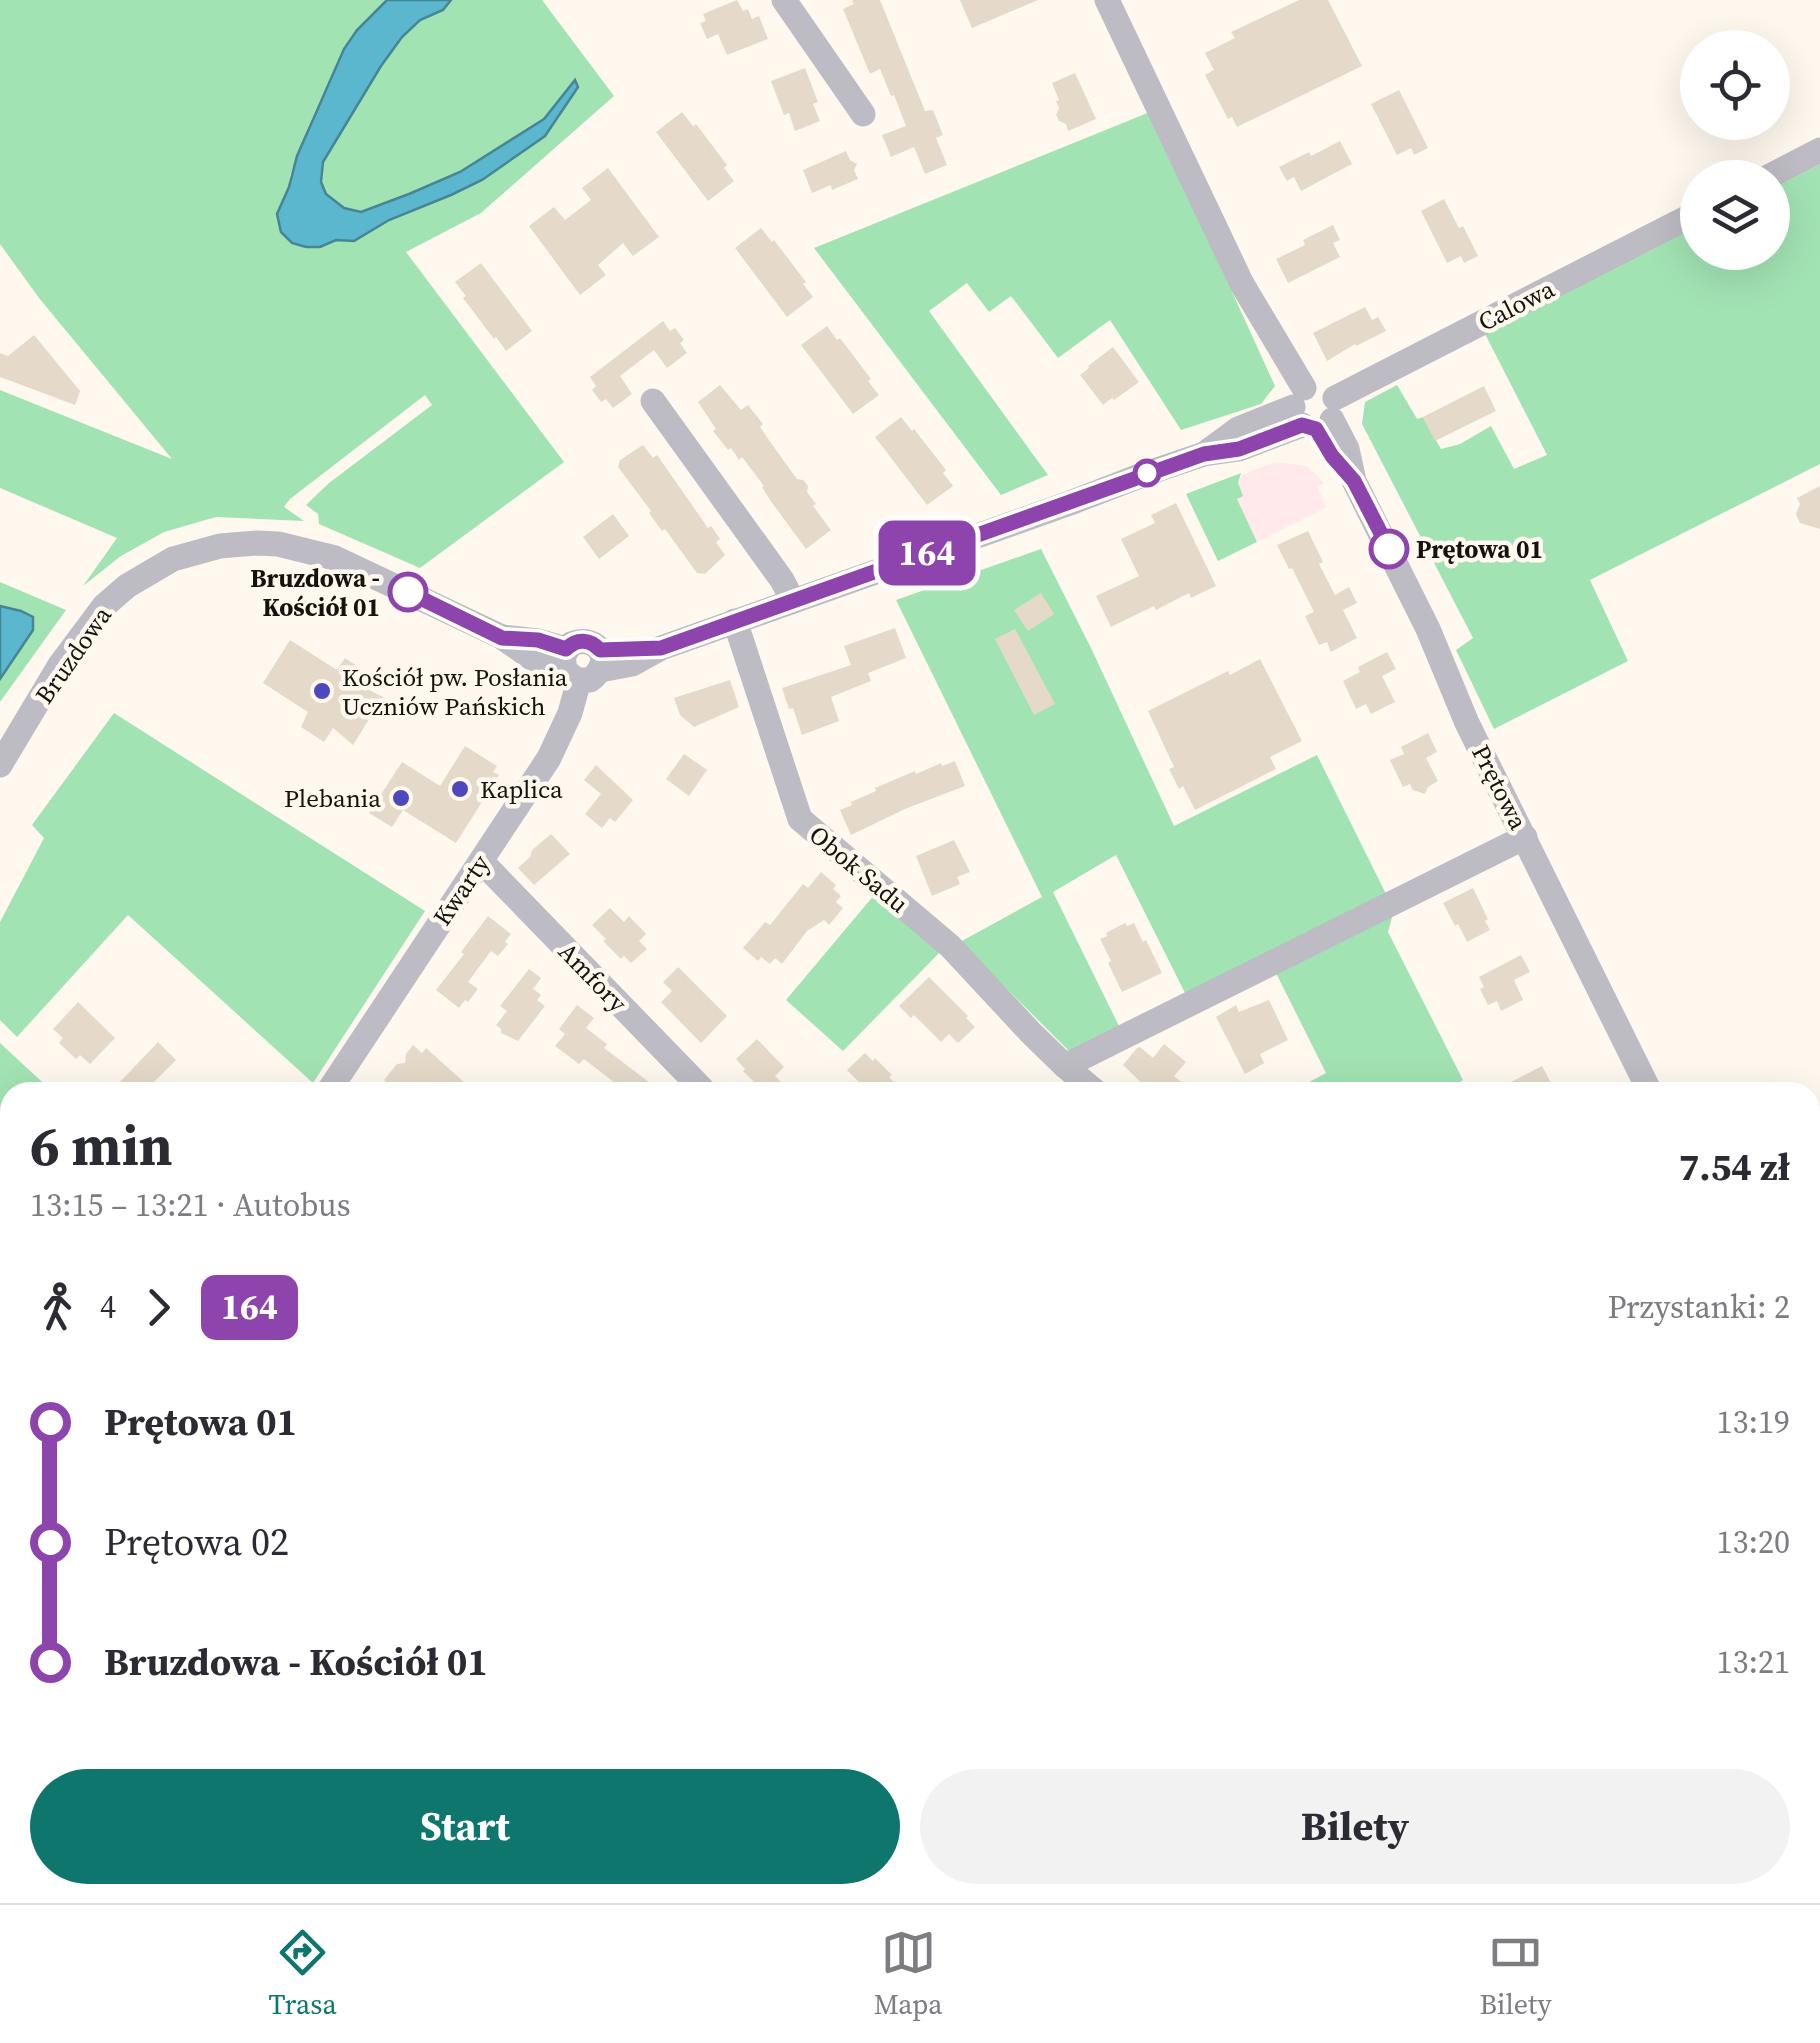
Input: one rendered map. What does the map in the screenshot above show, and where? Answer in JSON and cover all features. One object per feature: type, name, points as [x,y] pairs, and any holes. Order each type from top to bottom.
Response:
[{"type":"street","points":[[784,0],[863,114]]},
{"type":"street","name":"Prętowa","points":[[1107,0],[1242,284],[1314,411],[1346,449],[1354,481],[1428,629],[1467,723],[1645,1082]]},
{"type":"street","points":[[1790,166],[1820,150]]},
{"type":"street","name":"Calowa","points":[[1314,411],[1680,221]]},
{"type":"street","points":[[652,402],[793,600]]},
{"type":"street","name":"Bruzdowa","points":[[0,766],[60,665],[104,606],[150,571],[200,550],[257,543],[322,554],[502,638],[538,640],[582,664],[632,664],[661,648],[1204,454],[1239,449],[1314,411]]},
{"type":"street","name":"Obok Sadu","points":[[735,621],[800,819],[950,946],[1084,1082]]},
{"type":"street","name":"Kwarty","points":[[335,1082],[549,758],[570,713],[582,664]]},
{"type":"street","points":[[1064,1066],[1525,837]]},
{"type":"street","name":"Amfory","points":[[481,860],[695,1082]]},
{"type":"shaded area","points":[[1275,462],[1307,466],[1324,483],[1317,487],[1327,507],[1257,542],[1237,499],[1238,483],[1242,475]]},
{"type":"green space","points":[[0,0],[387,0],[342,58],[317,106],[290,176],[289,187],[320,247],[336,240],[354,241],[389,220],[451,195],[545,136],[574,81],[544,119],[460,172],[409,194],[360,212],[344,208],[326,194],[320,182],[323,162],[381,66],[420,20],[443,10],[451,0],[542,0],[614,96],[481,213],[406,252],[564,462],[420,568],[319,524],[318,514],[306,505],[432,405],[425,395],[290,499],[284,507],[304,521],[216,517],[164,532],[121,556],[83,586],[117,538],[0,488],[0,390],[172,459],[39,298],[0,244]]},
{"type":"green space","points":[[1150,112],[1275,386],[1261,404],[1181,430],[1110,320],[1058,358],[1011,296],[989,312],[967,283],[929,311],[1048,475],[1001,495],[814,248]]},
{"type":"green space","points":[[1820,164],[1820,464],[1590,580],[1628,661],[1494,729],[1456,650],[1473,638],[1362,424],[1365,402],[1397,385],[1417,419],[1423,417],[1441,449],[1460,444],[1491,426],[1514,469],[1547,455],[1485,334],[1680,235],[1680,270],[1790,270],[1790,179]]},
{"type":"green space","points":[[1241,473],[1238,483],[1243,496],[1237,499],[1257,542],[1218,561],[1186,494]]},
{"type":"green space","points":[[1041,549],[1174,826],[1317,755],[1387,896],[1186,995],[1116,855],[1053,892],[1120,1028],[1070,1052],[960,942],[1042,897],[896,600]]},
{"type":"green space","points":[[0,582],[66,610],[0,702]]},
{"type":"green space","points":[[114,713],[425,911],[314,1082],[128,915],[17,1037],[0,1020],[0,922],[44,838],[32,825]]},
{"type":"green space","points":[[875,894],[943,949],[843,1051],[786,1000]]},
{"type":"green space","points":[[1394,910],[1388,932],[1463,1080],[1309,1082],[1326,1073],[1274,969]]},
{"type":"green space","points":[[0,1043],[42,1082],[0,1082]]},
{"type":"water","points":[[387,0],[451,0],[443,10],[420,20],[402,37],[323,162],[321,182],[326,194],[344,208],[361,212],[460,172],[544,119],[575,80],[578,87],[545,136],[482,180],[389,220],[354,241],[336,240],[320,247],[292,243],[281,232],[277,214],[297,156],[344,49]]},
{"type":"water","points":[[0,606],[33,617],[33,630],[0,679]]},
{"type":"building","points":[[737,0],[743,11],[748,9],[752,19],[759,16],[768,39],[727,55],[718,34],[707,39],[700,23],[706,21],[703,14]]},
{"type":"building","points":[[852,0],[880,0],[925,111],[933,110],[943,135],[936,138],[947,165],[925,174],[914,147],[891,157],[882,135],[906,126],[880,69],[870,74],[843,9],[854,4]]},
{"type":"building","points":[[960,0],[1038,0],[972,28]]},
{"type":"building","points":[[1299,0],[1328,0],[1362,66],[1237,127],[1232,117],[1228,119],[1205,75],[1214,70],[1205,53],[1235,38],[1231,32]]},
{"type":"building","points":[[805,68],[818,102],[813,104],[820,121],[795,131],[771,81]]},
{"type":"building","points":[[1075,73],[1096,119],[1068,131],[1056,115],[1059,100],[1052,83]]},
{"type":"building","points":[[1399,90],[1428,148],[1414,155],[1411,148],[1397,155],[1371,104]]},
{"type":"building","points":[[682,112],[727,165],[724,168],[734,181],[708,201],[656,132]]},
{"type":"building","points":[[1340,141],[1352,164],[1301,191],[1294,177],[1287,181],[1279,167]]},
{"type":"building","points":[[846,151],[857,164],[854,170],[858,179],[812,193],[803,170]]},
{"type":"building","points":[[608,168],[659,237],[633,256],[623,243],[598,265],[606,275],[580,295],[529,226],[554,207],[565,220],[591,200],[582,188]]},
{"type":"building","points":[[1444,199],[1478,256],[1464,263],[1461,256],[1447,263],[1421,211]]},
{"type":"building","points":[[1333,225],[1340,240],[1333,243],[1340,257],[1288,283],[1276,259]]},
{"type":"building","points":[[761,228],[806,282],[803,284],[813,297],[787,317],[735,248]]},
{"type":"building","points":[[481,263],[532,331],[506,351],[463,298],[466,296],[455,282]]},
{"type":"building","points":[[1365,307],[1372,320],[1378,317],[1386,331],[1327,361],[1313,333]]},
{"type":"building","points":[[663,321],[684,340],[680,343],[687,353],[667,368],[654,350],[620,376],[632,394],[613,408],[606,399],[601,402],[592,390],[596,386],[590,377]]},
{"type":"building","points":[[827,326],[871,379],[868,381],[879,395],[853,414],[801,345]]},
{"type":"building","points":[[34,335],[80,391],[75,405],[0,377],[0,353],[8,356]]},
{"type":"building","points":[[1113,347],[1139,382],[1103,405],[1080,375]]},
{"type":"building","points":[[720,385],[741,410],[748,405],[797,479],[808,486],[807,492],[816,504],[813,506],[831,530],[806,549],[742,457],[739,460],[713,431],[716,429],[698,402]]},
{"type":"building","points":[[1484,386],[1496,411],[1435,441],[1423,417]]},
{"type":"building","points":[[901,417],[946,470],[943,473],[953,486],[927,505],[875,437]]},
{"type":"building","points":[[643,445],[653,458],[657,455],[720,539],[716,542],[725,555],[705,574],[697,573],[665,529],[662,531],[618,467],[620,460]]},
{"type":"building","points":[[1820,486],[1820,529],[1800,523],[1796,514],[1800,504],[1797,498]]},
{"type":"building","points":[[1176,503],[1216,586],[1191,598],[1189,593],[1156,610],[1154,606],[1111,627],[1096,596],[1139,576],[1121,539],[1155,523],[1151,515]]},
{"type":"building","points":[[613,514],[629,536],[599,559],[583,537]]},
{"type":"building","points":[[1308,531],[1335,595],[1349,587],[1357,603],[1343,610],[1357,638],[1331,652],[1327,642],[1319,645],[1305,616],[1314,612],[1277,545]]},
{"type":"building","points":[[1041,593],[1054,614],[1028,631],[1014,610]]},
{"type":"building","points":[[895,628],[906,658],[868,673],[871,681],[831,697],[839,721],[802,735],[782,688],[851,665],[844,646]]},
{"type":"building","points":[[1015,629],[1055,704],[1034,715],[995,639]]},
{"type":"building","name":"Kościół pw. Posłania Uczniów Pańskich","points":[[290,640],[337,670],[345,658],[369,674],[363,687],[383,697],[353,745],[333,728],[324,742],[301,727],[308,712],[263,683]]},
{"type":"building","points":[[1387,652],[1396,669],[1382,676],[1395,702],[1371,714],[1366,704],[1356,709],[1343,681],[1360,672],[1358,667]]},
{"type":"building","points":[[1260,659],[1302,741],[1270,757],[1276,769],[1195,810],[1169,769],[1174,767],[1148,711]]},
{"type":"building","points":[[730,680],[739,707],[694,727],[680,715],[674,698]]},
{"type":"building","points":[[1428,733],[1437,752],[1426,758],[1438,781],[1425,794],[1413,790],[1410,784],[1403,787],[1390,760],[1404,754],[1401,747]]},
{"type":"building","points":[[465,746],[497,766],[493,772],[499,775],[456,843],[403,810],[392,827],[369,813],[402,762],[440,786]]},
{"type":"building","points":[[684,754],[707,770],[689,796],[666,779]]},
{"type":"building","points":[[955,761],[965,786],[851,835],[840,810],[852,805],[851,802],[915,771],[916,774]]},
{"type":"building","points":[[596,765],[633,800],[615,822],[610,818],[602,828],[585,814],[601,794],[584,780]]},
{"type":"building","points":[[551,834],[570,854],[534,885],[518,868]]},
{"type":"building","points":[[954,840],[970,872],[957,877],[960,884],[932,896],[916,856]]},
{"type":"building","points":[[821,872],[836,885],[833,889],[841,896],[836,902],[843,908],[829,925],[824,920],[807,931],[782,964],[775,958],[770,964],[761,957],[758,961],[743,948],[765,922],[770,925],[803,884],[808,888]]},
{"type":"building","points":[[1473,888],[1490,930],[1467,942],[1443,903]]},
{"type":"building","points":[[610,908],[624,922],[629,916],[646,934],[639,941],[647,949],[631,963],[624,956],[621,959],[592,925]]},
{"type":"building","points":[[488,916],[511,934],[505,942],[508,944],[498,956],[491,951],[468,982],[478,989],[459,1008],[436,990]]},
{"type":"building","points":[[1125,923],[1134,923],[1162,973],[1122,992],[1100,939]]},
{"type":"building","points":[[1521,955],[1530,972],[1514,980],[1523,1000],[1501,1011],[1497,1001],[1488,1005],[1479,977]]},
{"type":"building","points":[[678,967],[727,1016],[701,1043],[661,1002],[672,991],[663,982]]},
{"type":"building","points":[[529,969],[541,978],[533,989],[541,995],[537,1000],[545,1006],[518,1041],[501,1033],[496,1025],[507,1011],[500,1006]]},
{"type":"building","points":[[929,977],[975,1027],[958,1043],[949,1034],[941,1042],[899,1006]]},
{"type":"building","points":[[1269,1000],[1288,1040],[1260,1054],[1264,1063],[1245,1074],[1216,1017],[1236,1005],[1239,1012]]},
{"type":"building","points":[[78,1002],[115,1038],[90,1064],[80,1055],[76,1059],[59,1043],[63,1038],[53,1029]]},
{"type":"building","points":[[577,1005],[594,1018],[586,1028],[607,1044],[604,1048],[649,1082],[614,1082],[584,1059],[579,1064],[555,1046],[565,1034],[559,1029]]},
{"type":"building","points":[[757,1039],[784,1067],[775,1076],[781,1082],[754,1082],[736,1059]]},
{"type":"building","points":[[158,1042],[176,1060],[154,1082],[120,1082]]},
{"type":"building","points":[[1164,1044],[1186,1062],[1174,1076],[1182,1082],[1141,1082],[1123,1065],[1140,1047],[1153,1058]]},
{"type":"building","points":[[413,1045],[422,1053],[426,1048],[464,1082],[386,1082],[384,1080],[397,1064],[405,1063]]},
{"type":"building","points":[[865,1053],[892,1075],[889,1077],[893,1082],[859,1082],[847,1070]]},
{"type":"building","points":[[1542,1066],[1551,1082],[1511,1082]]},
{"type":"bus line","name":"164","points":[[408,592],[502,638],[538,640],[566,649],[583,641],[600,650],[661,648],[1145,474],[1204,454],[1239,449],[1302,425],[1316,429],[1332,456],[1354,481],[1389,549]]},
{"type":"place","name":"Prętowa 01","points":[[1389,549]]},
{"type":"place","name":"Bruzdowa - Kościół 01","points":[[408,592]]},
{"type":"place","name":"Kościół pw. Posłania Uczniów Pańskich","points":[[322,691]]},
{"type":"place","name":"Kaplica","points":[[460,789]]},
{"type":"place","name":"Plebania","points":[[401,798]]}]
